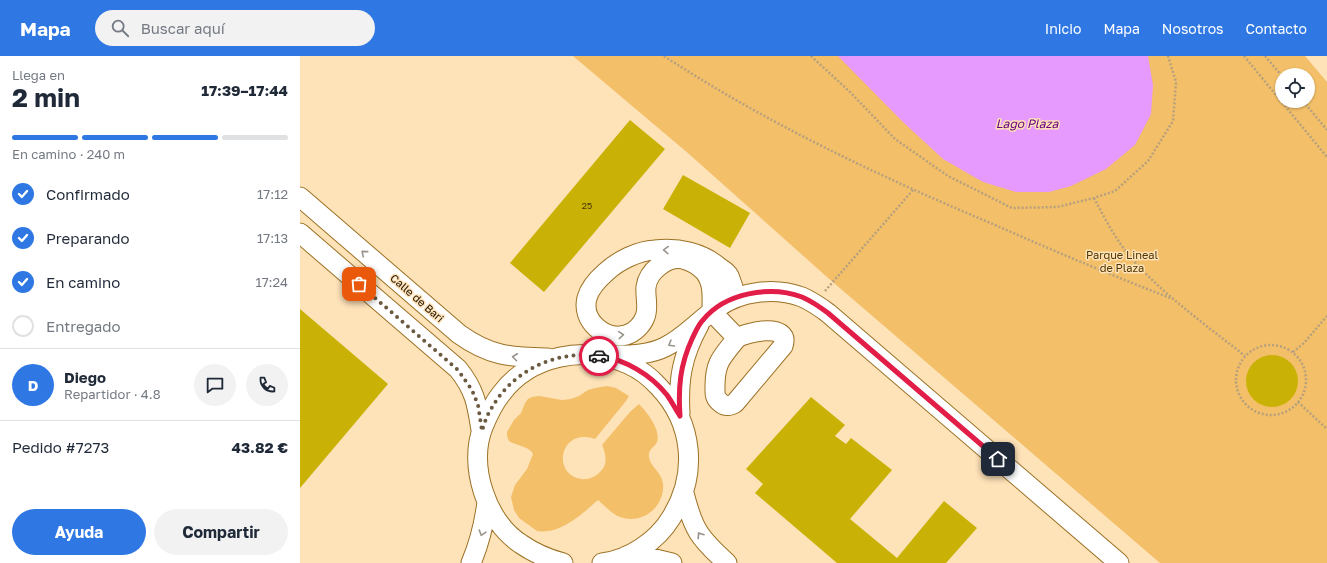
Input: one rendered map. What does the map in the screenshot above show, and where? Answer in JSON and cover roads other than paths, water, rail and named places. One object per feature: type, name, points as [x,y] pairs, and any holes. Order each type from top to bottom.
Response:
[{"type":"street","name":"Calle de Bari","points":[[300,197],[453,329],[473,344],[489,352],[506,356],[522,358],[554,358]]},
{"type":"street","points":[[300,233],[458,370],[472,390],[478,405],[482,431]]},
{"type":"street","points":[[733,299],[712,284],[701,268],[684,259],[676,259],[659,266],[653,272],[646,287],[647,304],[645,318],[641,324],[626,335],[619,336],[606,334],[594,326],[587,312],[587,299],[595,283],[610,268],[630,256],[654,250],[678,250],[699,255],[715,263],[729,274],[761,292]]},
{"type":"street","points":[[729,274],[735,295],[733,299]]},
{"type":"street","points":[[680,416],[679,387],[681,372],[689,347],[707,316],[712,284]]},
{"type":"street","points":[[563,563],[542,557],[520,543],[500,525],[487,502],[481,485],[478,467],[478,449],[489,411],[501,393],[516,378],[534,366],[554,358],[588,354],[605,356],[639,354],[665,347],[677,340],[724,303],[746,294],[780,292],[801,297],[815,304],[834,318],[1119,563]]},
{"type":"street","points":[[707,316],[737,338]]},
{"type":"street","points":[[602,563],[626,556],[642,548],[663,528],[677,509],[684,493],[688,474],[689,454],[686,435],[680,416],[667,395],[650,378],[629,364],[605,356]]},
{"type":"street","points":[[684,493],[693,523],[701,537],[707,545],[727,563]]},
{"type":"street","points":[[471,563],[484,526],[487,502]]},
{"type":"street","points":[[626,556],[651,558],[672,563]]},
{"type":"street","points":[[525,563],[542,557]]},
{"type":"water","name":"Lago Plaza","points":[[838,56],[1148,56],[1153,85],[1151,114],[1135,145],[1106,169],[1071,186],[1049,192],[1016,192],[983,182],[943,159],[903,122]]},
{"type":"park label","name":"Parque Lineal de Plaza","points":[[1122,261]]}]
